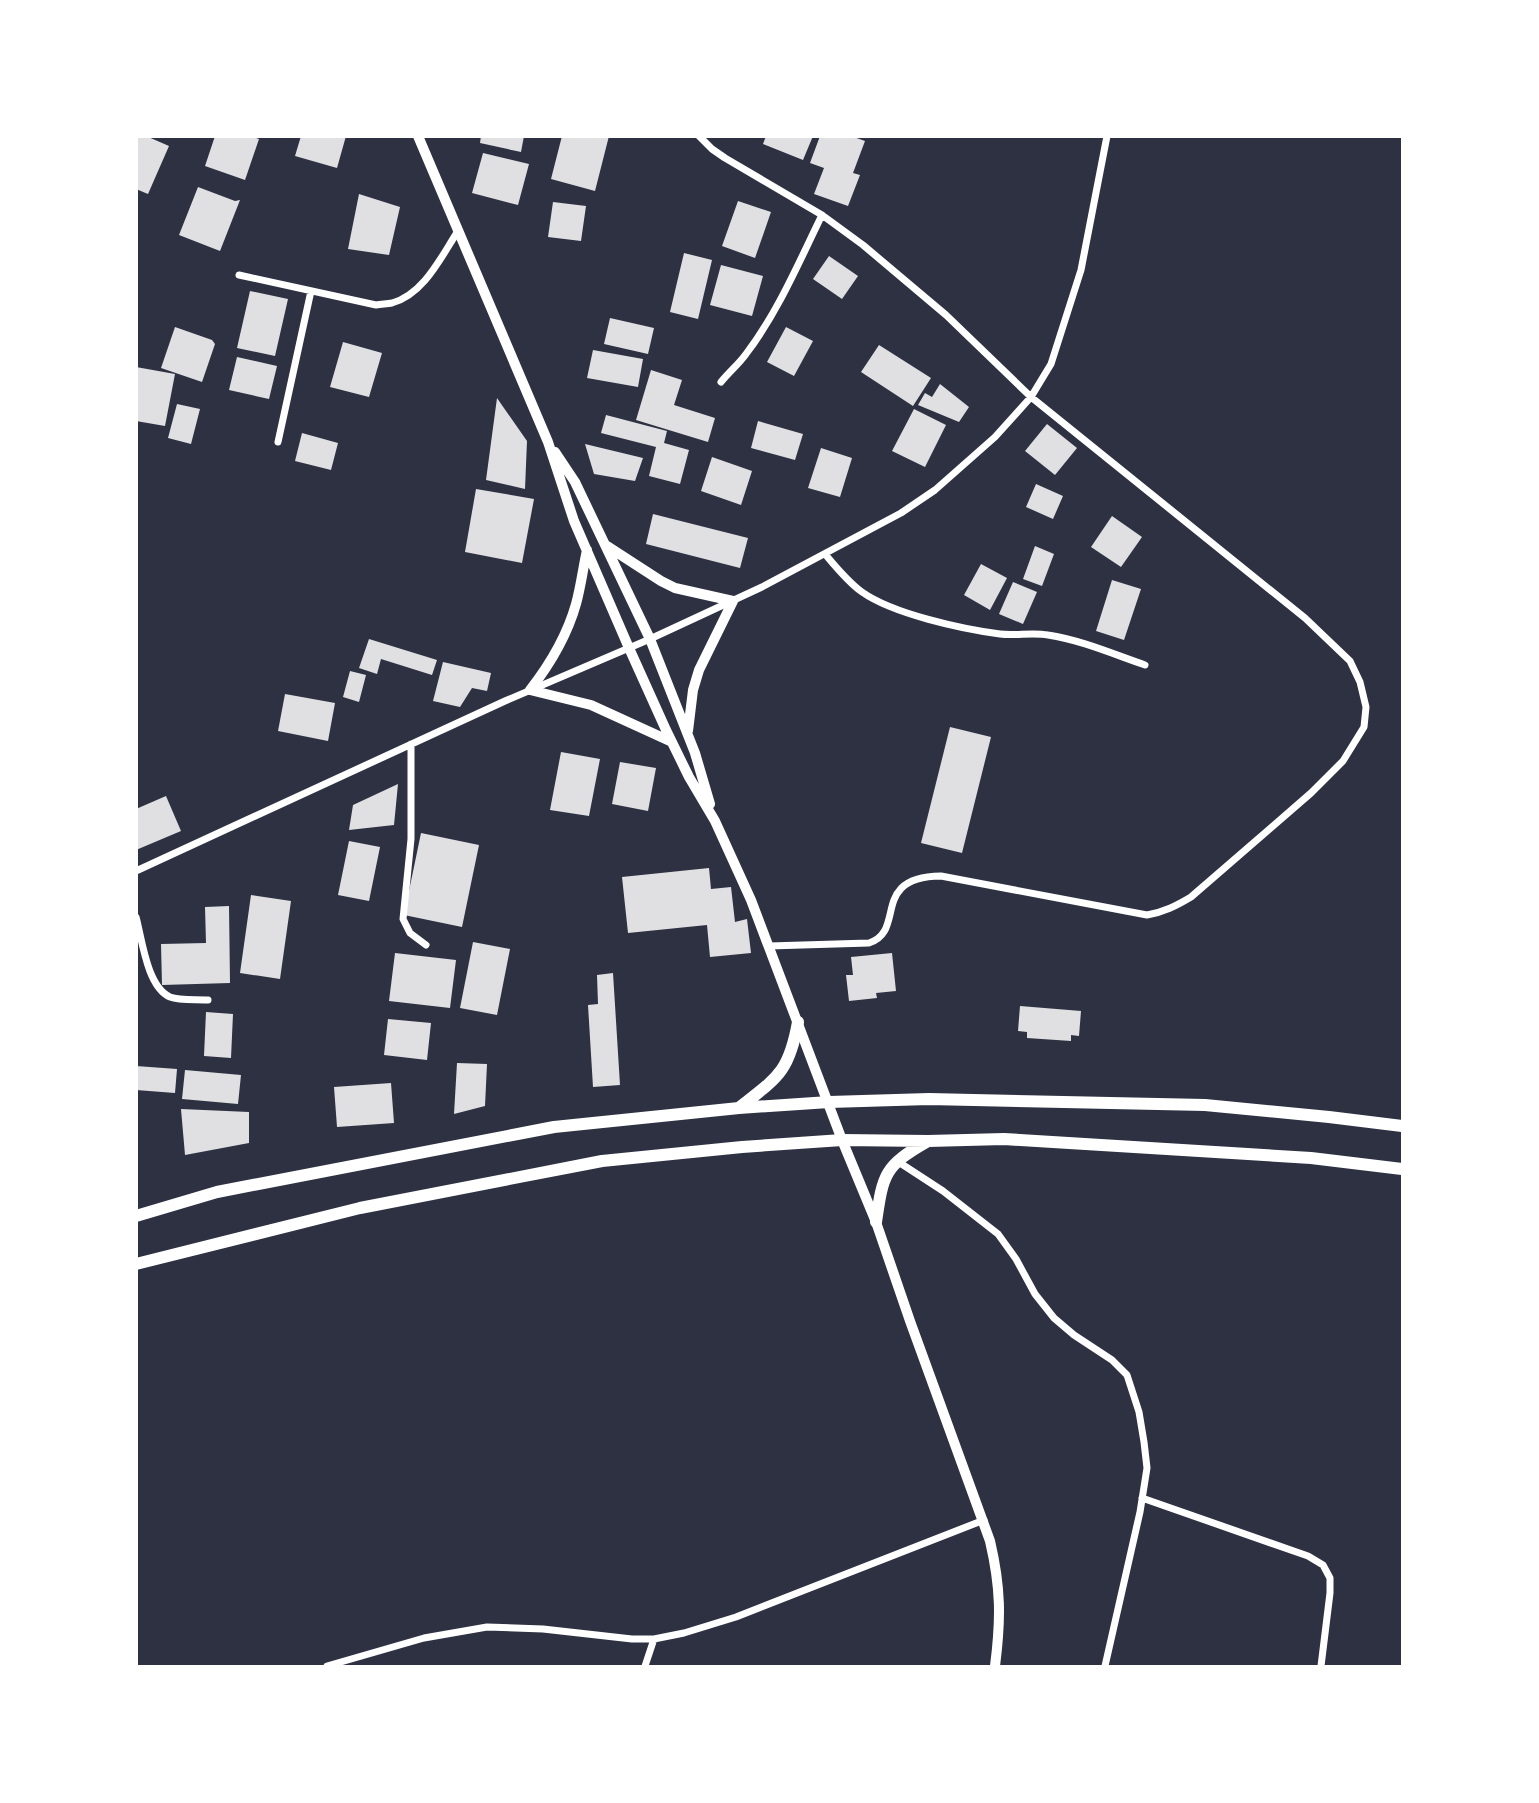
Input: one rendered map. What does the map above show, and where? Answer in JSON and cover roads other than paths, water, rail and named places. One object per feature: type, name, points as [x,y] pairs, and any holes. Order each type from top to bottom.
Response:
[{"type":"main road","points":[[739,1108],[773,1081],[785,1067],[794,1046],[798,1021]]},
{"type":"main road","points":[[136,1216],[217,1192],[554,1126],[739,1108],[829,1102],[929,1100],[1205,1105],[1402,1126]]},
{"type":"main road","points":[[136,1264],[360,1208],[602,1161],[743,1147],[842,1140],[1004,1139],[1311,1158],[1402,1168]]},
{"type":"main road","points":[[876,1222],[881,1188],[889,1170],[897,1160],[928,1141]]},
{"type":"street","points":[[418,136],[548,442],[561,487],[629,648],[672,742],[715,821],[751,900],[876,1222],[909,1321],[984,1520],[998,1572],[1000,1630],[995,1667]]},
{"type":"street","points":[[699,136],[725,158],[822,215],[863,245],[946,315],[1031,397],[1306,618],[1350,661],[1360,682],[1366,707],[1364,727],[1343,761],[1311,793],[1191,897],[1174,907],[1147,915],[940,876],[924,876],[902,887],[894,900],[884,934],[877,941],[769,946]]},
{"type":"street","points":[[136,871],[530,690],[733,601],[901,513],[934,490],[995,437],[1031,397],[1051,364],[1081,270],[1107,136]]},
{"type":"street","points":[[721,382],[744,357],[781,299],[822,215]]},
{"type":"street","points":[[239,275],[376,305],[391,303],[419,286],[458,232]]},
{"type":"street","points":[[278,442],[311,292]]},
{"type":"street","points":[[548,442],[575,482],[650,639],[695,753],[715,821]]},
{"type":"street","points":[[605,545],[675,588],[733,601]]},
{"type":"street","points":[[530,690],[550,664],[569,625],[577,602],[587,550]]},
{"type":"street","points":[[825,554],[860,591],[895,608],[932,620],[1000,634],[1045,634],[1066,638],[1145,665]]},
{"type":"street","points":[[688,734],[691,701],[699,670],[733,601]]},
{"type":"street","points":[[530,690],[592,705],[672,742]]},
{"type":"street","points":[[411,744],[411,839],[403,919],[410,933],[426,945]]},
{"type":"street","points":[[136,917],[147,962],[158,989],[171,998],[208,1000]]},
{"type":"street","points":[[897,1160],[943,1191],[998,1234],[1016,1259],[1034,1294],[1054,1318],[1112,1360],[1127,1375],[1139,1412],[1147,1468],[1105,1667]]},
{"type":"street","points":[[1142,1498],[1308,1556],[1323,1565],[1330,1578],[1330,1593],[1321,1667]]},
{"type":"street","points":[[327,1667],[424,1638],[488,1627],[543,1629],[632,1639],[654,1639],[684,1633],[736,1617],[984,1520]]},
{"type":"street","points":[[645,1667],[654,1639]]}]
